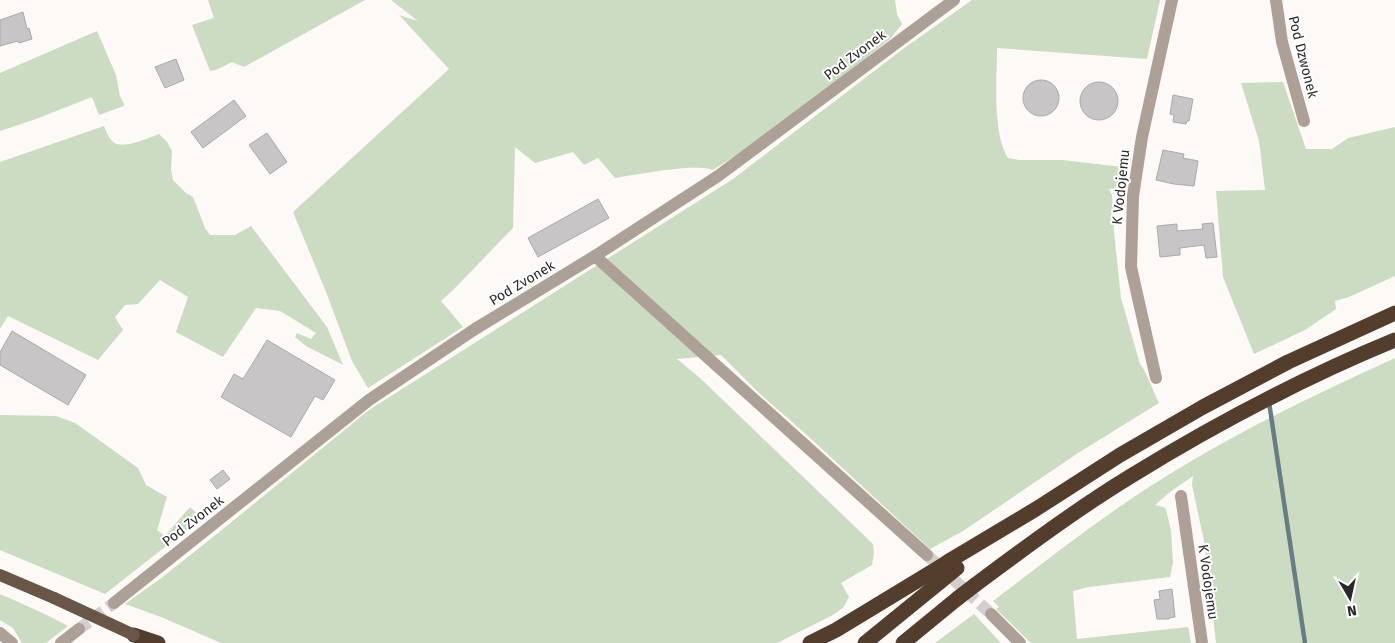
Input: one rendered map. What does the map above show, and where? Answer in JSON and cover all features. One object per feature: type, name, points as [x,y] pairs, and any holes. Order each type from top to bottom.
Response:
[{"type":"highway","points":[[864,643],[935,577],[1120,455],[1203,407],[1288,362],[1395,313]]},
{"type":"highway","points":[[903,643],[975,585],[1067,518],[1131,476],[1205,433],[1298,384],[1395,340]]},
{"type":"highway","points":[[810,643],[935,577]]},
{"type":"highway","points":[[134,635],[149,643]]},
{"type":"highway","points":[[134,635],[158,643]]},
{"type":"main road","points":[[0,575],[134,635]]},
{"type":"street","name":"Pod Zvonek","points":[[114,603],[369,400],[475,330],[595,256],[718,176],[954,0]]},
{"type":"street","name":"K Vodojemu","points":[[1156,378],[1131,268],[1132,196],[1142,137],[1172,0]]},
{"type":"street","name":"Pod Dzwonek","points":[[1276,0],[1282,42],[1304,121]]},
{"type":"street","points":[[595,256],[927,555]]},
{"type":"street","name":"K Vodojemu","points":[[1181,496],[1202,643]]},
{"type":"street","points":[[991,614],[1020,643]]},
{"type":"street","points":[[61,643],[79,629]]},
{"type":"street","points":[[0,633],[12,643]]},
{"type":"green space","points":[[208,0],[365,0],[244,67],[232,62],[210,71],[192,25],[214,18]]},
{"type":"green space","points":[[391,0],[895,0],[897,14],[902,24],[890,39],[783,125],[713,170],[704,168],[679,169],[615,178],[598,158],[584,165],[573,152],[535,163],[515,147],[513,228],[441,301],[463,327],[368,388],[352,361],[293,212],[449,69],[399,15],[418,21]]},
{"type":"green space","points":[[972,0],[1160,0],[1147,59],[997,48],[996,90],[997,120],[1003,147],[1008,158],[1019,160],[1062,160],[1123,167],[1121,188],[1109,189],[1112,195],[1121,298],[1140,364],[1159,403],[1078,453],[963,531],[930,549],[761,395],[721,355],[677,359],[700,378],[873,544],[872,565],[841,583],[849,597],[843,608],[777,643],[221,643],[161,617],[125,604],[218,533],[369,410],[733,179],[903,49]]},
{"type":"green space","points":[[97,31],[116,75],[124,106],[99,115],[92,97],[0,131],[0,73]]},
{"type":"green space","points":[[1283,82],[1306,149],[1332,149],[1348,138],[1395,127],[1395,276],[1349,297],[1335,301],[1336,309],[1305,330],[1254,354],[1223,277],[1216,191],[1265,190],[1259,141],[1241,83]]},
{"type":"green space","points":[[104,126],[109,138],[116,144],[135,143],[159,134],[167,142],[172,151],[171,169],[173,180],[193,197],[205,228],[210,235],[235,235],[251,226],[327,327],[343,365],[306,346],[295,337],[297,333],[311,339],[316,333],[280,311],[256,308],[223,357],[176,332],[188,297],[160,280],[138,304],[125,305],[115,317],[123,330],[98,360],[8,316],[0,329],[0,162]]},
{"type":"green space","points":[[1395,358],[1395,643],[1216,643],[1204,541],[1192,485],[1193,476],[1155,505],[1166,509],[1171,531],[1173,563],[1170,577],[1089,587],[1073,591],[1077,639],[1188,627],[1191,643],[1031,643],[996,609],[999,607],[993,601],[1084,532],[1148,488],[1216,447],[1287,409]]},
{"type":"green space","points":[[0,415],[56,416],[75,423],[138,468],[146,485],[167,497],[157,530],[165,536],[190,507],[202,518],[105,594],[0,550]]},
{"type":"green space","points":[[0,594],[68,626],[46,643],[22,643],[13,628],[0,620]]},
{"type":"green space","points":[[974,614],[1001,643],[935,643]]},
{"type":"building","points":[[23,12],[27,29],[29,28],[32,39],[0,46],[0,20]]},
{"type":"building","points":[[176,59],[184,80],[165,88],[155,67]]},
{"type":"building","points":[[1041,80],[1048,81],[1054,85],[1058,91],[1058,105],[1054,111],[1048,115],[1041,116],[1034,115],[1028,111],[1024,105],[1023,98],[1024,91],[1028,85],[1034,81]]},
{"type":"building","points":[[1099,82],[1112,88],[1118,101],[1112,114],[1099,120],[1086,114],[1080,101],[1086,88]]},
{"type":"building","points":[[1173,95],[1193,99],[1189,121],[1186,124],[1173,122],[1174,115],[1170,114]]},
{"type":"building","points":[[234,100],[246,116],[203,148],[191,132]]},
{"type":"building","points":[[267,133],[287,162],[270,174],[249,145]]},
{"type":"building","points":[[1163,150],[1184,154],[1183,158],[1198,161],[1194,186],[1156,180]]},
{"type":"building","points":[[598,199],[609,218],[538,257],[528,238]]},
{"type":"building","points":[[1213,223],[1217,257],[1206,258],[1204,245],[1180,248],[1180,255],[1160,257],[1157,226],[1177,224],[1177,231],[1203,229],[1202,224]]},
{"type":"building","points":[[12,331],[86,375],[68,405],[0,365],[0,352]]},
{"type":"building","points":[[267,340],[335,380],[323,400],[315,396],[291,437],[221,397],[234,374],[243,379]]},
{"type":"building","points":[[223,470],[230,479],[217,489],[210,480]]},
{"type":"building","points":[[1172,589],[1175,617],[1157,619],[1154,600],[1160,599],[1159,591]]},
{"type":"waterway","points":[[1269,402],[1305,643]]},
{"type":"tunnel","points":[[927,555],[991,614]]},
{"type":"tunnel","points":[[79,629],[114,603]]}]
